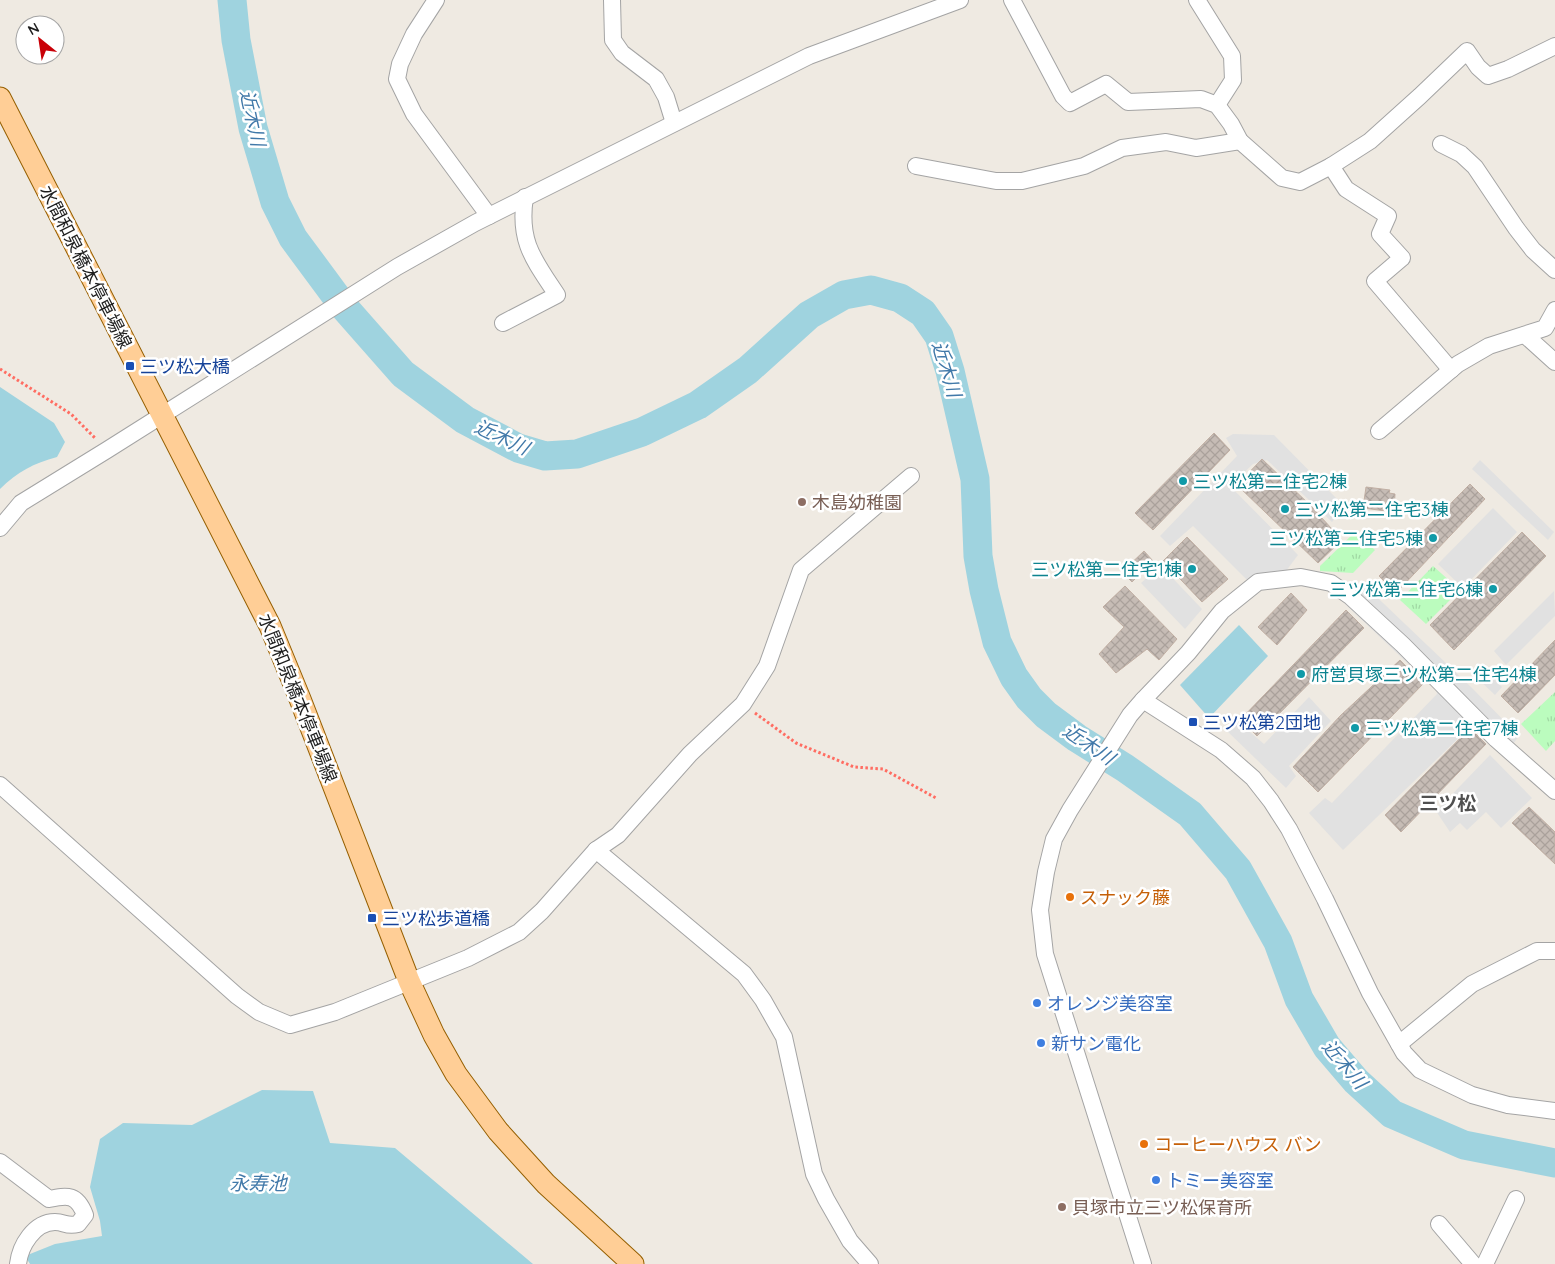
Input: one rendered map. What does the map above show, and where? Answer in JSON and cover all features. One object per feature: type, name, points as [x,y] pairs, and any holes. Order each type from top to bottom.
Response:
[{"type":"main road","name":"水間和泉橋本停車場線","points":[[0,98],[270,626],[290,672],[410,981],[426,1018],[456,1074],[498,1131],[546,1184],[634,1264]]},
{"type":"street","points":[[436,0],[407,49],[400,64],[397,79],[414,114],[489,216]]},
{"type":"street","points":[[612,0],[613,40],[622,53],[656,79],[666,97],[674,123]]},
{"type":"street","points":[[1012,0],[1064,96],[1070,103],[1106,84],[1128,102],[1201,99],[1217,105],[1232,124],[1240,141],[1282,178],[1300,182],[1331,166],[1370,141],[1467,50],[1478,67],[1488,76],[1508,69],[1555,46]]},
{"type":"street","points":[[1197,0],[1232,56],[1232,80],[1217,105]]},
{"type":"street","points":[[0,528],[20,503],[397,268],[489,216],[809,56],[950,2]]},
{"type":"street","points":[[916,166],[996,181],[1022,181],[1084,166],[1122,148],[1166,142],[1196,148],[1240,141]]},
{"type":"street","points":[[1441,144],[1461,154],[1475,167],[1532,250],[1555,270]]},
{"type":"street","points":[[1331,166],[1346,189],[1388,216],[1380,234],[1402,258],[1375,280],[1451,370]]},
{"type":"street","points":[[503,323],[557,294],[537,264],[524,238],[522,216],[525,197]]},
{"type":"street","points":[[1379,431],[1451,370],[1490,346],[1544,328],[1555,310]]},
{"type":"street","points":[[1524,335],[1555,362]]},
{"type":"street","points":[[0,785],[237,996],[259,1012],[290,1025],[335,1012],[468,958],[520,932],[542,911],[596,850],[618,835],[690,754],[743,704],[767,666],[801,570],[911,476]]},
{"type":"street","points":[[1143,1264],[1045,954],[1040,910],[1054,839],[1070,810],[1130,716],[1143,700],[1188,653],[1222,611],[1258,582],[1300,577],[1331,583],[1351,598],[1397,639],[1496,739],[1555,790]]},
{"type":"street","points":[[1143,700],[1221,750],[1252,778],[1271,801],[1289,829],[1370,993],[1404,1052],[1420,1070],[1472,1095],[1508,1105],[1555,1110]]},
{"type":"street","points":[[596,850],[744,974],[763,1000],[784,1037],[814,1174],[850,1241],[870,1264]]},
{"type":"street","points":[[1399,1044],[1472,984],[1537,951],[1555,951]]},
{"type":"street","points":[[0,1162],[49,1199],[64,1196],[74,1198],[81,1205],[85,1215],[78,1224],[70,1226],[56,1221],[44,1224],[28,1236],[19,1256],[18,1264]]},
{"type":"street","points":[[44,1224],[49,1214],[49,1199]]},
{"type":"street","points":[[1484,1264],[1516,1199]]},
{"type":"street","points":[[1439,1224],[1473,1264]]},
{"type":"path","points":[[0,369],[71,414],[107,450]]},
{"type":"path","points":[[743,704],[796,743],[854,767],[883,769],[936,798]]},
{"type":"green space","points":[[1355,532],[1375,550],[1353,573],[1320,571],[1320,566]]},
{"type":"green space","points":[[1433,566],[1460,590],[1426,624],[1400,600]]},
{"type":"green space","points":[[1555,692],[1555,741],[1546,751],[1521,724]]},
{"type":"shaded area","points":[[1233,434],[1274,435],[1338,500],[1343,508],[1332,522],[1267,460],[1253,464],[1230,486],[1298,555],[1286,571],[1248,581],[1193,526],[1170,546],[1160,536],[1237,456],[1226,438]]},
{"type":"shaded area","points":[[1480,460],[1554,532],[1548,540],[1472,469]]},
{"type":"shaded area","points":[[1493,508],[1517,532],[1463,588],[1438,564]]},
{"type":"shaded area","points":[[1161,566],[1202,609],[1185,629],[1141,583]]},
{"type":"shaded area","points":[[1361,582],[1471,687],[1519,736],[1505,755],[1472,725],[1343,850],[1309,813],[1325,798],[1332,803],[1437,694],[1436,690],[1345,604]]},
{"type":"shaded area","points":[[1554,591],[1555,616],[1506,665],[1494,651]]},
{"type":"shaded area","points":[[1485,670],[1502,687],[1495,695],[1478,679]]},
{"type":"shaded area","points":[[1309,697],[1331,721],[1289,766],[1296,776],[1286,788],[1227,731],[1237,721],[1264,744]]},
{"type":"shaded area","points":[[1490,755],[1532,798],[1501,828],[1486,812],[1467,830],[1460,823],[1450,832],[1436,811]]},
{"type":"water","points":[[0,387],[54,423],[65,442],[57,457],[26,469],[0,489]]},
{"type":"water","points":[[1239,625],[1268,656],[1209,718],[1180,685]]},
{"type":"water","name":"永寿池","points":[[262,1090],[313,1091],[330,1143],[395,1148],[533,1264],[30,1264],[25,1256],[55,1244],[102,1236],[100,1221],[90,1187],[100,1139],[123,1123],[192,1125]]},
{"type":"building","name":"三ツ松第二住宅2棟","points":[[1214,433],[1230,450],[1153,530],[1135,513]]},
{"type":"building","name":"三ツ松第二住宅3棟","points":[[1262,459],[1311,506],[1342,540],[1318,563],[1237,485]]},
{"type":"building","name":"三ツ松第二住宅5棟","points":[[1470,484],[1485,499],[1396,593],[1379,576]]},
{"type":"building","points":[[1366,487],[1390,490],[1389,493],[1395,494],[1394,512],[1363,508]]},
{"type":"building","name":"三ツ松第二住宅6棟","points":[[1522,532],[1546,556],[1454,650],[1430,625]]},
{"type":"building","name":"三ツ松第二住宅1棟","points":[[1187,537],[1228,579],[1202,602],[1163,561]]},
{"type":"building","points":[[1144,551],[1153,561],[1132,582],[1122,572]]},
{"type":"building","points":[[1125,586],[1177,639],[1159,660],[1147,649],[1116,673],[1099,654],[1124,627],[1103,607]]},
{"type":"building","points":[[1291,593],[1307,610],[1277,645],[1258,627]]},
{"type":"building","name":"府営貝塚三ツ松第二住宅4棟","points":[[1346,610],[1364,628],[1257,736],[1241,719]]},
{"type":"building","points":[[1555,640],[1555,675],[1518,713],[1501,696]]},
{"type":"building","name":"三ツ松第二住宅7棟","points":[[1400,660],[1423,684],[1318,792],[1293,767],[1340,716]]},
{"type":"building","points":[[1470,728],[1486,744],[1401,832],[1385,815]]},
{"type":"building","points":[[1529,807],[1555,832],[1555,864],[1512,823]]},
{"type":"waterway","name":"近木川","points":[[232,0],[236,40],[253,128],[275,202],[293,238],[344,307],[403,374],[465,420],[518,448],[545,456],[577,454],[642,432],[698,405],[748,370],[809,315],[844,295],[871,290],[900,298],[923,313],[939,336],[950,371],[975,479],[978,556],[997,642],[1014,677],[1029,698],[1046,715],[1077,738],[1125,768],[1190,814],[1238,870],[1278,942],[1299,999],[1327,1047],[1356,1081],[1392,1114],[1464,1145],[1555,1163]]},
{"type":"place","name":"三ツ松大橋","points":[[130,366]]},
{"type":"place","name":"三ツ松第二住宅2棟","points":[[1183,481]]},
{"type":"place","name":"木島幼稚園","points":[[802,502]]},
{"type":"place","name":"三ツ松第二住宅3棟","points":[[1285,509]]},
{"type":"place","name":"三ツ松第二住宅5棟","points":[[1433,538]]},
{"type":"place","name":"三ツ松第二住宅1棟","points":[[1192,569]]},
{"type":"place","name":"三ツ松第二住宅6棟","points":[[1493,589]]},
{"type":"place","name":"府営貝塚三ツ松第二住宅4棟","points":[[1301,674]]},
{"type":"place","name":"三ツ松第2団地","points":[[1193,722]]},
{"type":"place","name":"三ツ松第二住宅7棟","points":[[1355,728]]},
{"type":"place","name":"スナック藤","points":[[1070,897]]},
{"type":"place","name":"三ツ松歩道橋","points":[[372,918]]},
{"type":"place","name":"オレンジ美容室","points":[[1037,1003]]},
{"type":"place","name":"新サン電化","points":[[1041,1043]]},
{"type":"place","name":"コーヒーハウス バン","points":[[1144,1144]]},
{"type":"place","name":"トミー美容室","points":[[1156,1180]]},
{"type":"place","name":"貝塚市立三ツ松保育所","points":[[1062,1207]]},
{"type":"district","name":"三ツ松","points":[[1448,803]]}]
